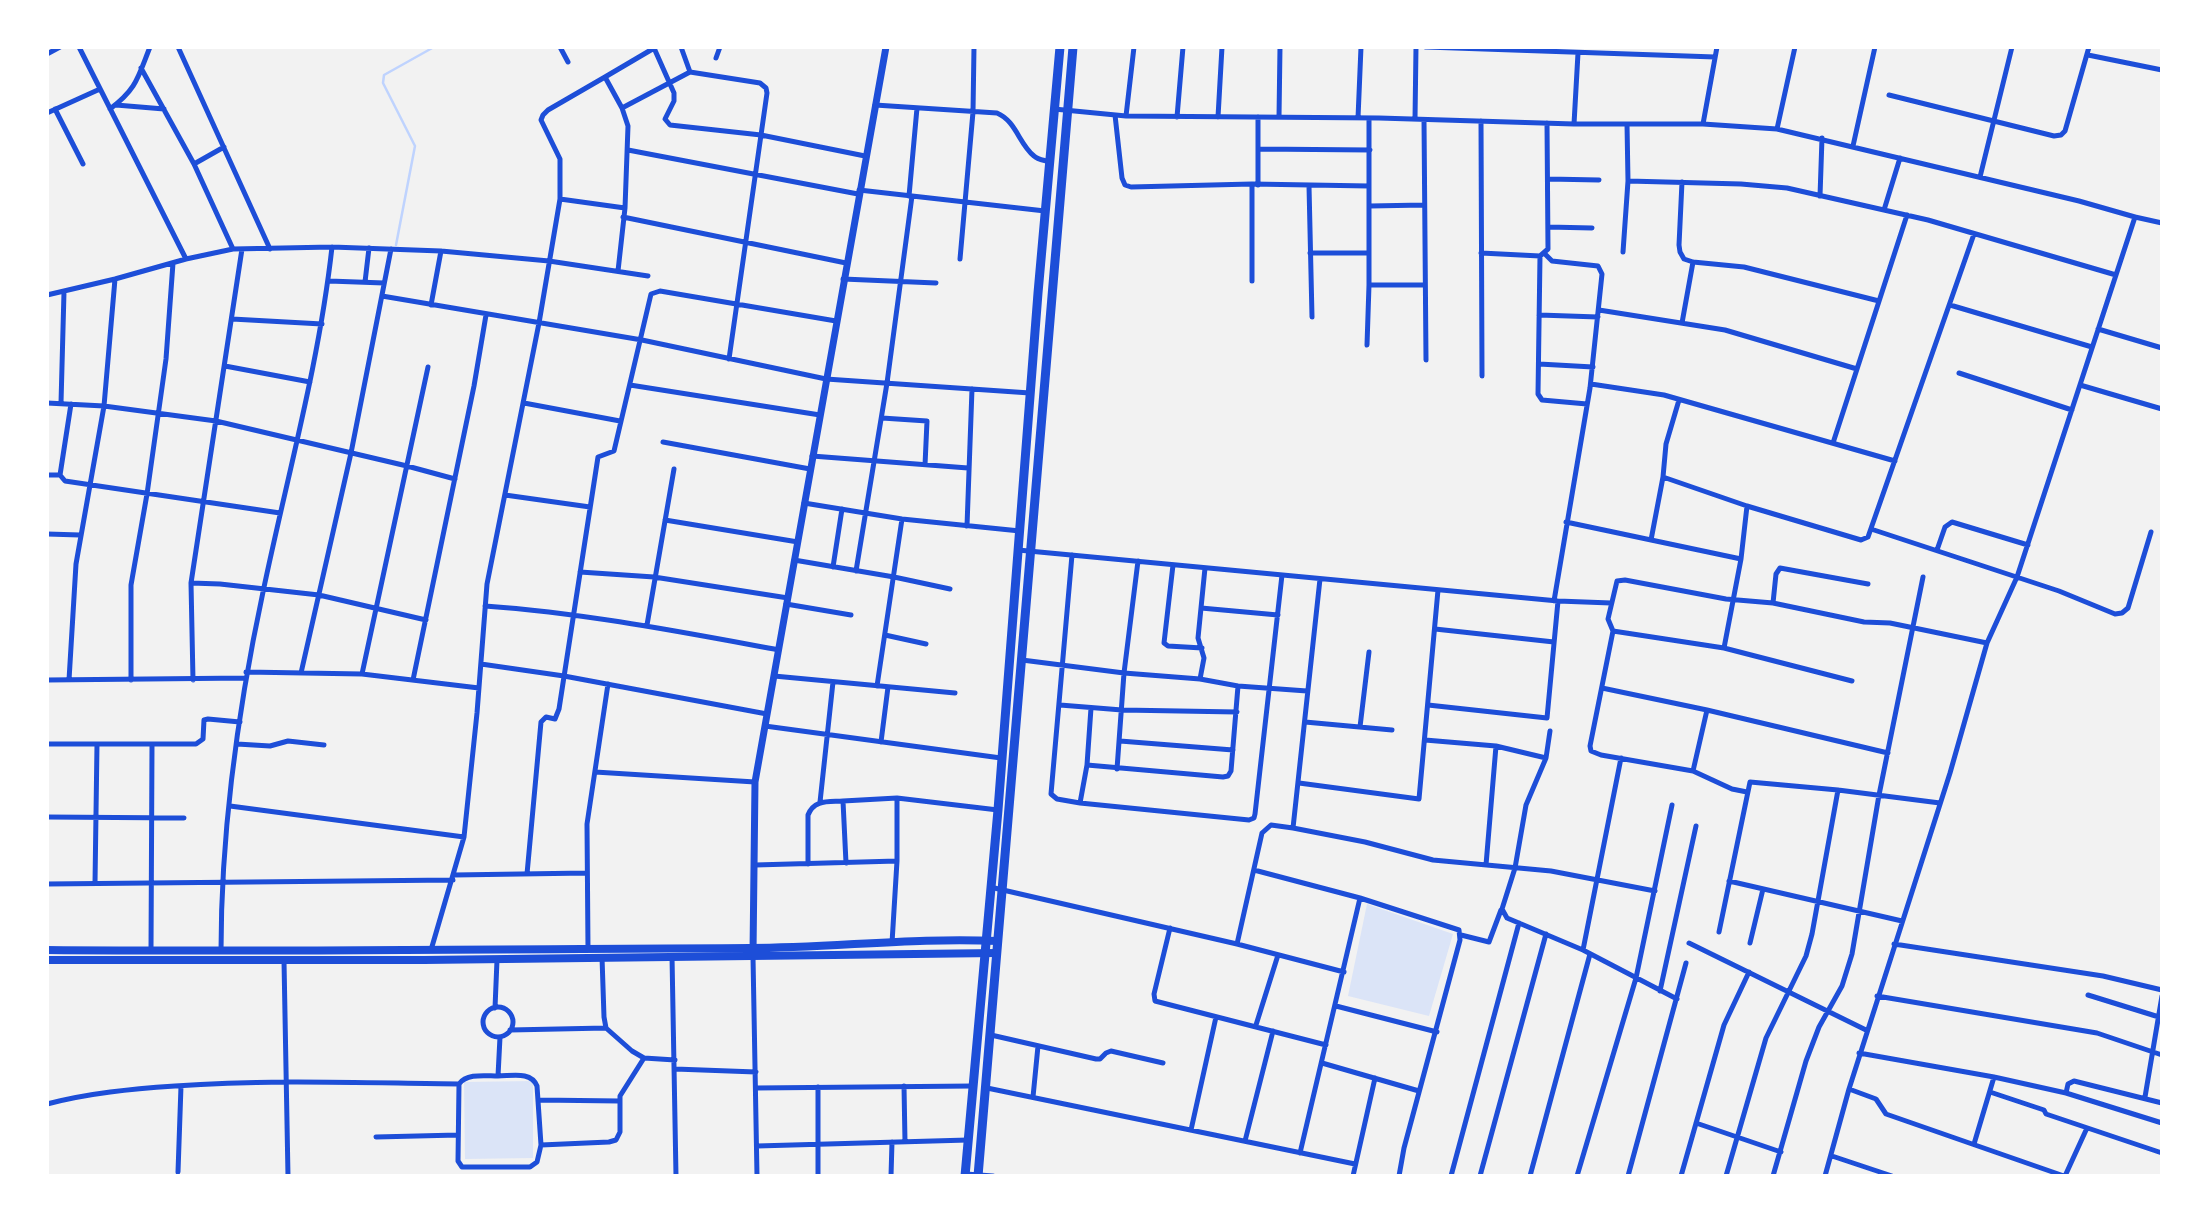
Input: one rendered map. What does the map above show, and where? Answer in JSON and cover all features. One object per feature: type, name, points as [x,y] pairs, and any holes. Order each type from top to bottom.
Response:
[{"type":"main road","points":[[965,1175],[998,810],[1060,47]]},
{"type":"main road","points":[[979,1175],[1073,47]]},
{"type":"main road","points":[[47,960],[497,960],[672,956],[892,943],[998,941]]},
{"type":"main road","points":[[47,950],[588,949],[997,953]]},
{"type":"street","points":[[47,54],[60,47]]},
{"type":"street","points":[[79,47],[100,89],[113,107],[186,259]]},
{"type":"street","points":[[113,107],[135,86],[150,47]]},
{"type":"street","points":[[178,47],[270,249]]},
{"type":"street","points":[[560,47],[568,62]]},
{"type":"street","points":[[681,47],[690,72]]},
{"type":"street","points":[[716,58],[720,47]]},
{"type":"street","points":[[757,1176],[753,952],[755,782],[886,47]]},
{"type":"street","points":[[960,259],[973,112],[974,47]]},
{"type":"street","points":[[1126,116],[1134,47]]},
{"type":"street","points":[[1177,117],[1183,47]]},
{"type":"street","points":[[1218,117],[1222,47]]},
{"type":"street","points":[[1279,117],[1280,47]]},
{"type":"street","points":[[1359,118],[1361,47]]},
{"type":"street","points":[[1415,119],[1416,47]]},
{"type":"street","points":[[1426,47],[1715,57]]},
{"type":"street","points":[[1703,124],[1717,47]]},
{"type":"street","points":[[1777,129],[1795,47]]},
{"type":"street","points":[[1853,146],[1875,47]]},
{"type":"street","points":[[1980,177],[2012,47]]},
{"type":"street","points":[[1889,96],[2054,136],[2061,135],[2065,131],[2089,47]]},
{"type":"street","points":[[431,950],[464,837],[487,584],[524,403],[560,199],[561,166],[543,128],[543,114],[655,48],[675,97],[665,119],[670,125],[761,135],[865,156]]},
{"type":"street","points":[[1574,124],[1578,53]]},
{"type":"street","points":[[2088,55],[2162,70]]},
{"type":"street","points":[[141,68],[194,164],[233,249]]},
{"type":"street","points":[[622,108],[690,72],[760,83],[766,88],[729,359]]},
{"type":"street","points":[[605,77],[622,108],[628,126],[625,208],[618,271]]},
{"type":"street","points":[[47,113],[100,89]]},
{"type":"street","points":[[875,105],[997,113],[1004,116],[1035,157],[1050,162]]},
{"type":"street","points":[[113,107],[164,109]]},
{"type":"street","points":[[856,570],[887,383],[910,196],[917,108]]},
{"type":"street","points":[[55,109],[83,164]]},
{"type":"street","points":[[1054,109],[1115,116],[1703,124],[1777,129],[2162,223]]},
{"type":"street","points":[[1115,116],[1122,178],[1125,185],[1131,187],[1255,184],[1369,186]]},
{"type":"street","points":[[1252,281],[1258,117]]},
{"type":"street","points":[[1367,345],[1369,118]]},
{"type":"street","points":[[1424,120],[1426,360]]},
{"type":"street","points":[[1480,121],[1482,376]]},
{"type":"street","points":[[1547,123],[1548,249],[1543,255],[1538,394],[1542,400],[1587,404]]},
{"type":"street","points":[[1623,252],[1628,181],[1628,124]]},
{"type":"street","points":[[1820,196],[1822,138]]},
{"type":"street","points":[[194,164],[224,148]]},
{"type":"street","points":[[1258,149],[1370,150]]},
{"type":"street","points":[[628,150],[859,192],[1045,211]]},
{"type":"street","points":[[1884,210],[1900,158]]},
{"type":"street","points":[[1548,179],[1599,180]]},
{"type":"street","points":[[1628,181],[1787,188],[1907,215],[2116,275]]},
{"type":"street","points":[[1682,182],[1680,252],[1684,259],[1744,267],[1879,302]]},
{"type":"street","points":[[1309,186],[1312,317]]},
{"type":"street","points":[[560,199],[625,208]]},
{"type":"street","points":[[1370,206],[1424,205]]},
{"type":"street","points":[[1833,443],[1907,215]]},
{"type":"street","points":[[623,217],[846,263]]},
{"type":"street","points":[[1825,1176],[1877,996],[1940,803],[1987,643],[2018,578],[2135,217]]},
{"type":"street","points":[[1548,227],[1592,228]]},
{"type":"street","points":[[1663,477],[1747,506],[1861,540],[1868,537],[1974,234]]},
{"type":"street","points":[[221,961],[221,883],[246,675],[322,324],[332,247]]},
{"type":"street","points":[[47,295],[233,249],[332,247],[441,251],[549,261],[648,276]]},
{"type":"street","points":[[365,282],[369,248]]},
{"type":"street","points":[[194,680],[191,583],[242,249]]},
{"type":"street","points":[[301,673],[351,453],[391,249]]},
{"type":"street","points":[[431,305],[441,251]]},
{"type":"street","points":[[1310,253],[1369,253]]},
{"type":"street","points":[[1428,705],[1547,718],[1556,601],[1566,522],[1591,384],[1602,274],[1598,266],[1552,261],[1543,255],[1482,253]]},
{"type":"street","points":[[1682,323],[1693,262]]},
{"type":"street","points":[[131,680],[131,585],[166,359],[173,263]]},
{"type":"street","points":[[69,680],[74,584],[80,535],[104,406],[115,279]]},
{"type":"street","points":[[843,279],[936,283]]},
{"type":"street","points":[[329,281],[384,283]]},
{"type":"street","points":[[1369,285],[1425,285]]},
{"type":"street","points":[[527,874],[541,722],[546,717],[556,717],[598,457],[614,451],[651,294],[655,291],[736,302],[836,321]]},
{"type":"street","points":[[61,403],[64,292]]},
{"type":"street","points":[[382,296],[642,340],[826,379],[1030,393]]},
{"type":"street","points":[[1950,305],[2092,347]]},
{"type":"street","points":[[1599,310],[1725,330],[1857,369]]},
{"type":"street","points":[[413,680],[486,315]]},
{"type":"street","points":[[1539,315],[1598,317]]},
{"type":"street","points":[[232,319],[322,324]]},
{"type":"street","points":[[2098,329],[2162,348]]},
{"type":"street","points":[[1539,365],[1593,367]]},
{"type":"street","points":[[225,366],[310,382]]},
{"type":"street","points":[[362,674],[428,367]]},
{"type":"street","points":[[1959,373],[2072,410]]},
{"type":"street","points":[[1591,384],[1664,395],[1895,461]]},
{"type":"street","points":[[630,385],[820,415]]},
{"type":"street","points":[[2080,385],[2162,409]]},
{"type":"street","points":[[967,526],[972,389]]},
{"type":"street","points":[[1651,540],[1663,477],[1666,444],[1679,400]]},
{"type":"street","points":[[47,403],[104,406],[216,421],[455,479]]},
{"type":"street","points":[[524,403],[620,421]]},
{"type":"street","points":[[71,404],[61,475],[65,481],[280,513]]},
{"type":"street","points":[[882,418],[927,421],[925,464]]},
{"type":"street","points":[[663,442],[810,469]]},
{"type":"street","points":[[812,456],[968,468]]},
{"type":"street","points":[[647,625],[674,469]]},
{"type":"street","points":[[47,475],[61,475]]},
{"type":"street","points":[[505,495],[590,507]]},
{"type":"street","points":[[804,503],[902,519],[1020,531]]},
{"type":"street","points":[[1724,648],[1741,559],[1747,506]]},
{"type":"street","points":[[833,567],[842,509]]},
{"type":"street","points":[[877,686],[902,519]]},
{"type":"street","points":[[665,520],[797,542]]},
{"type":"street","points":[[1566,522],[1741,559]]},
{"type":"street","points":[[1937,550],[1945,527],[1952,522],[2028,545]]},
{"type":"street","points":[[1871,529],[2059,591],[2115,614],[2128,608],[2151,532]]},
{"type":"street","points":[[47,534],[80,535]]},
{"type":"street","points":[[1018,550],[1556,601],[1611,603]]},
{"type":"street","points":[[1072,555],[1051,794],[1057,799],[1080,803],[1249,820],[1254,818],[1282,575]]},
{"type":"street","points":[[794,560],[950,589]]},
{"type":"street","points":[[1117,769],[1124,673],[1138,561]]},
{"type":"street","points":[[1173,565],[1164,643],[1168,646],[1202,648]]},
{"type":"street","points":[[1200,679],[1204,658],[1198,638],[1205,568]]},
{"type":"street","points":[[1773,603],[1776,574],[1780,568],[1868,584]]},
{"type":"street","points":[[580,572],[654,577],[851,615]]},
{"type":"street","points":[[1773,1176],[1807,1061],[1827,1010],[1842,986],[1852,954],[1879,795],[1923,577]]},
{"type":"street","points":[[1293,828],[1320,579]]},
{"type":"street","points":[[1747,792],[1732,789],[1693,771],[1591,751],[1613,631],[1608,619],[1615,584],[1621,580],[1773,603],[1864,622],[1891,623],[1987,643]]},
{"type":"street","points":[[191,583],[319,595],[426,620]]},
{"type":"street","points":[[1299,783],[1419,799],[1438,590]]},
{"type":"street","points":[[485,606],[647,625],[779,650]]},
{"type":"street","points":[[1201,608],[1278,615]]},
{"type":"street","points":[[1434,629],[1554,642]]},
{"type":"street","points":[[1613,631],[1724,648],[1852,681]]},
{"type":"street","points":[[885,635],[926,643]]},
{"type":"street","points":[[1360,727],[1369,652]]},
{"type":"street","points":[[1021,660],[1200,679],[1238,686],[1307,691]]},
{"type":"street","points":[[481,664],[564,676],[767,714]]},
{"type":"street","points":[[47,680],[194,680],[301,673],[362,674],[479,688]]},
{"type":"street","points":[[774,676],[955,693]]},
{"type":"street","points":[[820,802],[833,682]]},
{"type":"street","points":[[588,949],[587,824],[608,684]]},
{"type":"street","points":[[1087,765],[1228,776],[1231,771],[1238,686]]},
{"type":"street","points":[[881,742],[888,687]]},
{"type":"street","points":[[1602,688],[1888,753]]},
{"type":"street","points":[[1060,705],[1122,710],[1237,712]]},
{"type":"street","points":[[1080,803],[1087,765],[1091,708]]},
{"type":"street","points":[[1693,771],[1707,710]]},
{"type":"street","points":[[47,744],[196,744],[203,739],[204,720],[240,722]]},
{"type":"street","points":[[1305,722],[1392,730]]},
{"type":"street","points":[[765,726],[1002,758]]},
{"type":"street","points":[[1254,870],[1360,898],[1455,928],[1461,935],[1489,942],[1515,868],[1526,805],[1546,758],[1550,731]]},
{"type":"street","points":[[1425,740],[1496,746],[1546,758]]},
{"type":"street","points":[[237,744],[270,746],[288,741],[324,746]]},
{"type":"street","points":[[1120,741],[1233,750]]},
{"type":"street","points":[[95,883],[97,744]]},
{"type":"street","points":[[151,950],[152,745]]},
{"type":"street","points":[[1486,865],[1496,746]]},
{"type":"street","points":[[1583,950],[1621,758]]},
{"type":"street","points":[[595,772],[755,782]]},
{"type":"street","points":[[1718,932],[1748,784],[1754,781],[1940,803]]},
{"type":"street","points":[[1726,1176],[1766,1038],[1806,956],[1838,790]]},
{"type":"street","points":[[808,864],[808,815],[812,807],[820,802],[897,799],[998,810]]},
{"type":"street","points":[[892,943],[897,861],[897,799]]},
{"type":"street","points":[[843,801],[846,863]]},
{"type":"street","points":[[1577,1176],[1636,978],[1672,805]]},
{"type":"street","points":[[230,806],[464,837]]},
{"type":"street","points":[[47,817],[184,818]]},
{"type":"street","points":[[1237,944],[1264,830],[1271,825],[1365,842],[1433,860],[1551,871],[1655,891]]},
{"type":"street","points":[[1660,990],[1696,826]]},
{"type":"street","points":[[755,865],[897,861]]},
{"type":"street","points":[[47,884],[221,883],[587,873]]},
{"type":"street","points":[[1729,881],[1902,921]]},
{"type":"street","points":[[990,887],[1237,944],[1343,972]]},
{"type":"street","points":[[1750,943],[1763,889]]},
{"type":"street","points":[[1300,1153],[1360,898]]},
{"type":"street","points":[[1502,909],[1507,918],[1583,950],[1677,999]]},
{"type":"street","points":[[1451,1176],[1519,923]]},
{"type":"street","points":[[1170,928],[1154,994],[1155,1001],[1326,1045]]},
{"type":"street","points":[[1480,1176],[1546,934]]},
{"type":"street","points":[[1399,1176],[1461,935]]},
{"type":"street","points":[[1689,943],[1867,1030]]},
{"type":"street","points":[[1894,944],[2103,976],[2162,990]]},
{"type":"street","points":[[1530,1176],[1590,954]]},
{"type":"street","points":[[1256,1026],[1278,955]]},
{"type":"street","points":[[672,956],[676,1176]]},
{"type":"street","points":[[602,957],[606,1028],[644,1058],[675,1060]]},
{"type":"street","points":[[495,1007],[497,960]]},
{"type":"street","points":[[284,961],[288,1176]]},
{"type":"street","points":[[1628,1176],[1686,963]]},
{"type":"street","points":[[1681,1176],[1724,1025],[1749,972]]},
{"type":"street","points":[[1877,996],[2097,1033],[2162,1055]]},
{"type":"street","points":[[2088,996],[2160,1017]]},
{"type":"street","points":[[2145,1097],[2162,996]]},
{"type":"street","points":[[1336,1006],[1437,1032]]},
{"type":"street","points":[[495,1007],[510,1014],[510,1030]]},
{"type":"street","points":[[495,1007],[485,1014],[483,1025],[489,1034],[500,1037]]},
{"type":"street","points":[[1191,1130],[1216,1017]]},
{"type":"street","points":[[500,1037],[510,1030],[606,1028]]},
{"type":"street","points":[[1245,1141],[1273,1031]]},
{"type":"street","points":[[991,1035],[1096,1059],[1111,1051],[1163,1063]]},
{"type":"street","points":[[498,1076],[500,1037]]},
{"type":"street","points":[[1033,1097],[1038,1046]]},
{"type":"street","points":[[1860,1053],[2066,1093],[2162,1123]]},
{"type":"street","points":[[541,1145],[616,1140],[620,1132],[619,1101],[644,1058]]},
{"type":"street","points":[[1322,1063],[1419,1091]]},
{"type":"street","points":[[675,1069],[755,1072]]},
{"type":"street","points":[[530,1076],[535,1080],[539,1100],[541,1145],[534,1165],[462,1167],[458,1161],[459,1084],[469,1077],[530,1076]]},
{"type":"street","points":[[1974,1144],[1994,1077]]},
{"type":"street","points":[[1353,1176],[1375,1078]]},
{"type":"street","points":[[2066,1093],[2068,1084],[2074,1081],[2162,1103]]},
{"type":"street","points":[[47,1104],[103,1092],[181,1086],[286,1082],[459,1084]]},
{"type":"street","points":[[178,1172],[181,1086]]},
{"type":"street","points":[[904,1086],[905,1142]]},
{"type":"street","points":[[756,1087],[973,1086]]},
{"type":"street","points":[[818,1087],[818,1176]]},
{"type":"street","points":[[987,1088],[1355,1164]]},
{"type":"street","points":[[1849,1089],[1876,1099],[1886,1114],[2065,1176],[2087,1128]]},
{"type":"street","points":[[1990,1092],[2162,1153]]},
{"type":"street","points":[[539,1100],[619,1101]]},
{"type":"street","points":[[1696,1122],[1781,1152]]},
{"type":"street","points":[[376,1137],[458,1135]]},
{"type":"street","points":[[757,1146],[968,1140]]},
{"type":"street","points":[[891,1176],[892,1142]]},
{"type":"street","points":[[1832,1156],[1892,1176]]},
{"type":"street","points":[[497,1168],[497,1176]]},
{"type":"street","points":[[965,1175],[993,1176]]},
{"type":"shaded area","points":[[1367,904],[1453,934],[1429,1016],[1348,996]]},
{"type":"shaded area","points":[[533,1081],[533,1158],[465,1159],[464,1082]]},
{"type":"waterway","points":[[396,245],[415,146],[383,83],[384,75],[434,47]]}]
